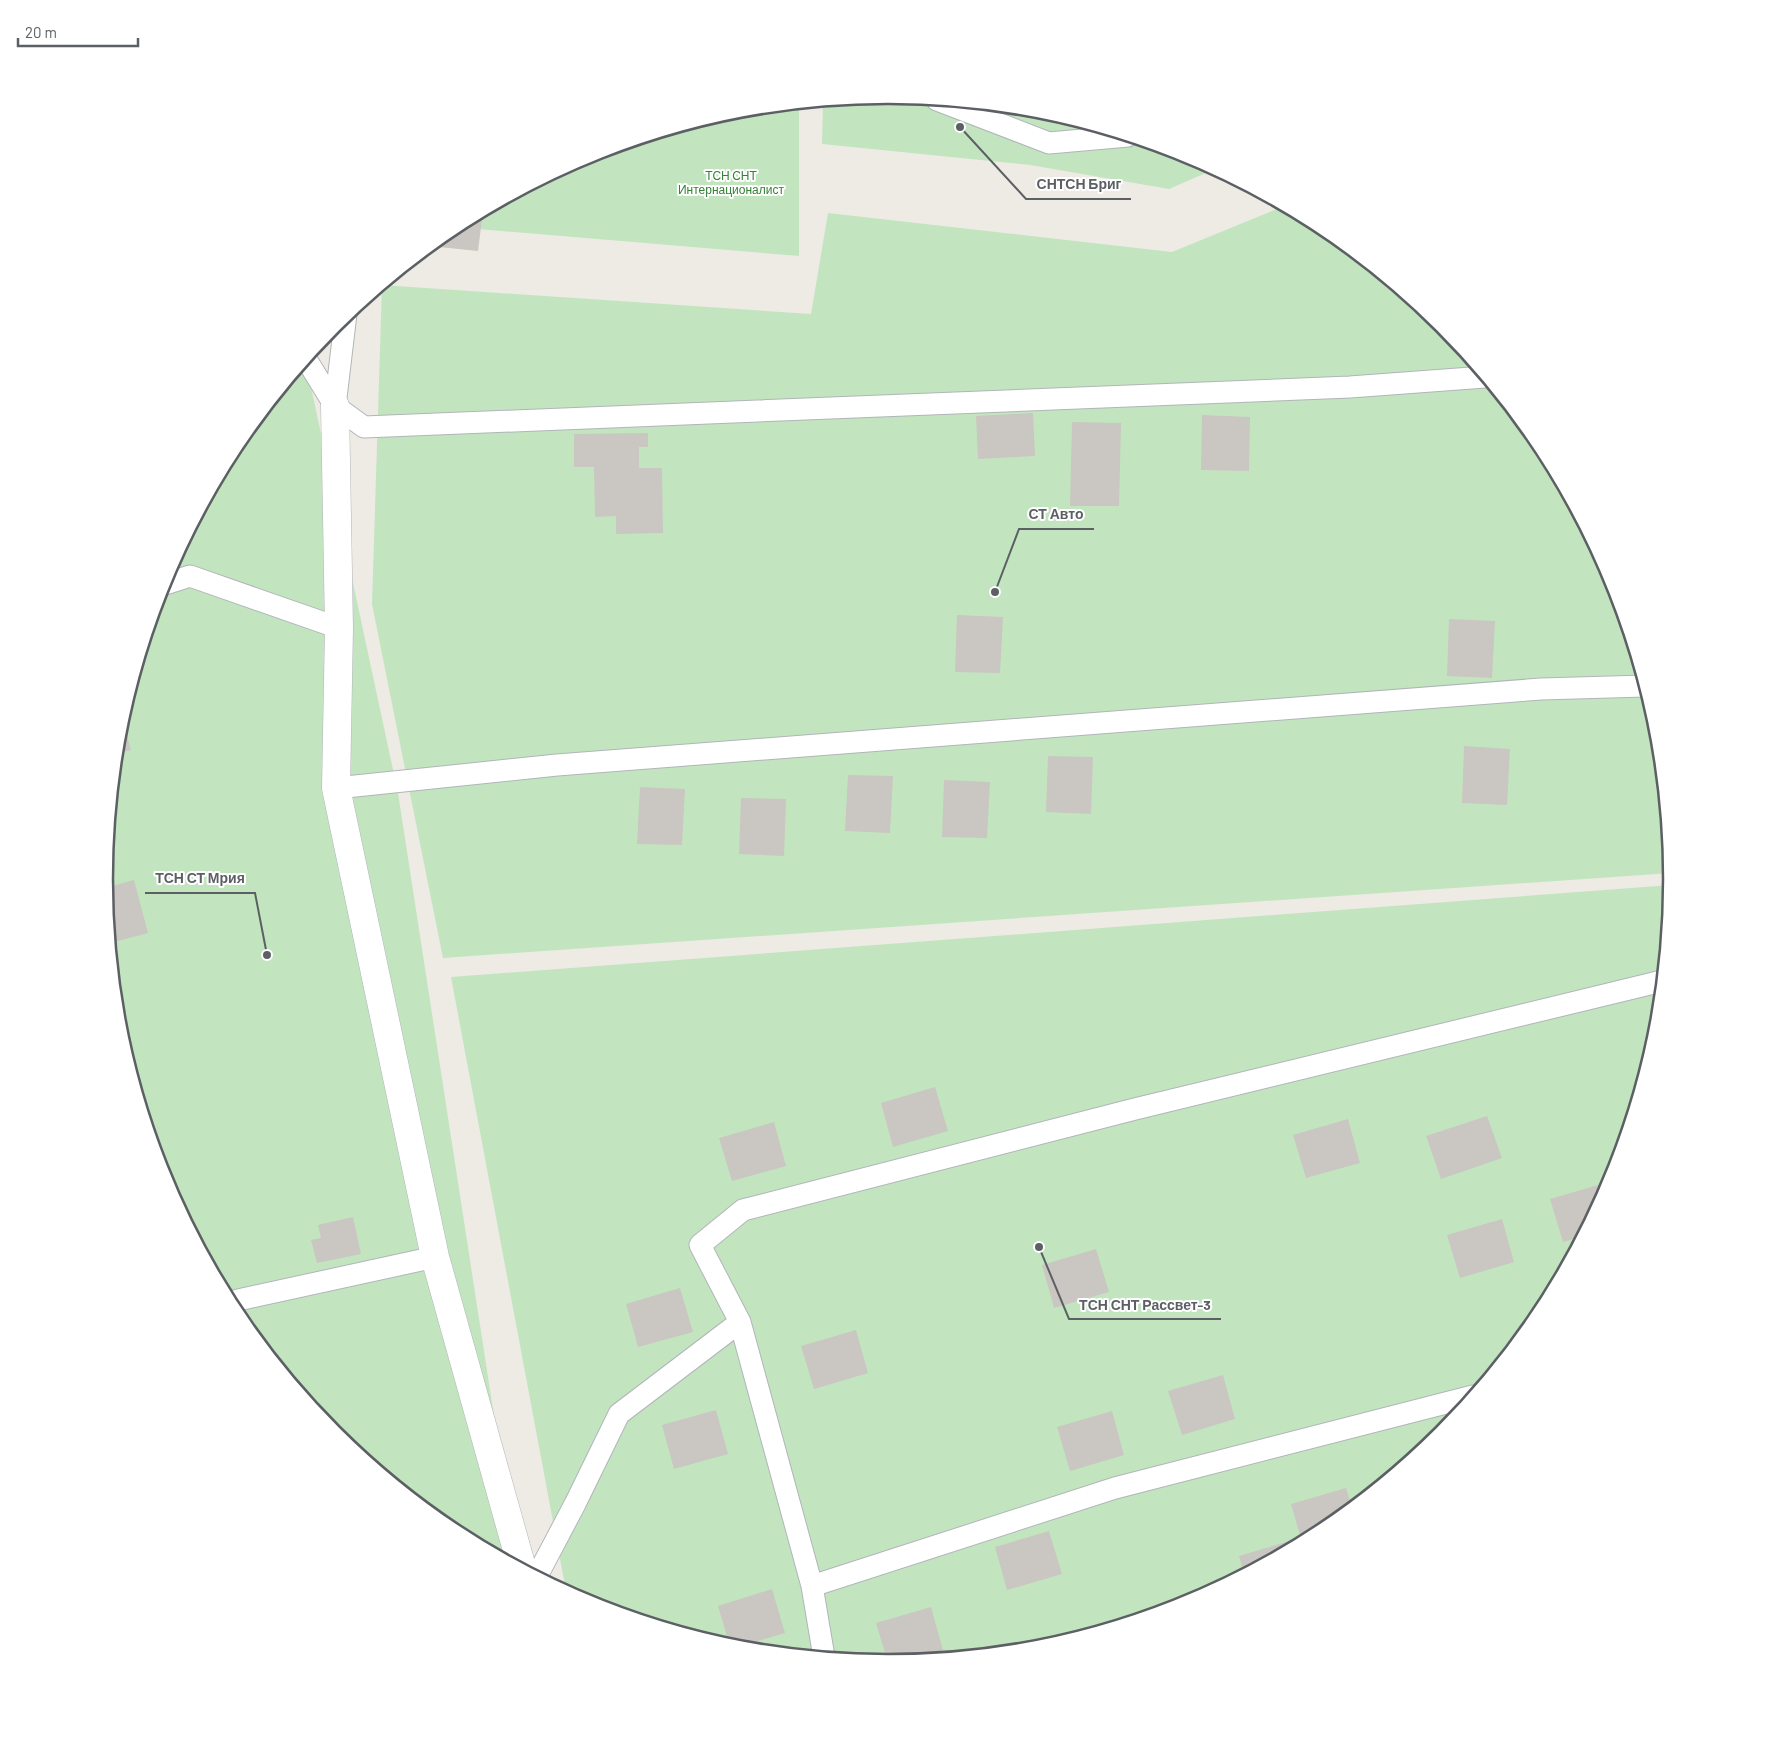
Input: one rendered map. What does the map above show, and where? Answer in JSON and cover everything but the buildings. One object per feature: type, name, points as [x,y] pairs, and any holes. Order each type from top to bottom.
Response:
[{"type":"street","points":[[335,406],[339,628],[336,788],[435,1257],[520,1561]]},
{"type":"lane","points":[[954,106],[1049,143],[1113,137]]},
{"type":"lane","points":[[335,406],[344,327]]},
{"type":"lane","points":[[309,364],[335,406],[364,427],[1350,388],[1479,378]]},
{"type":"lane","points":[[172,582],[190,576],[339,628]]},
{"type":"lane","points":[[336,788],[567,765],[985,732],[1541,689],[1639,686]]},
{"type":"lane","points":[[823,1652],[812,1586],[740,1322],[700,1245],[743,1210],[1145,1107],[1657,982]]},
{"type":"lane","points":[[237,1300],[435,1257]]},
{"type":"lane","points":[[540,1571],[576,1504],[619,1414],[740,1322]]},
{"type":"lane","points":[[812,1586],[1115,1488],[1463,1399]]},
{"type":"green space","points":[[888,104],[939,105],[989,110],[1089,130],[1137,145],[1206,173],[1169,189],[1030,165],[822,144],[823,106]]},
{"type":"green space","name":"ТСН СНТ Интернационалист","points":[[799,109],[799,256],[467,228],[545,184],[591,163],[639,145],[687,130],[737,119]]},
{"type":"green space","points":[[1277,209],[1319,234],[1399,296],[1471,368],[1503,407],[1533,448],[1559,491],[1583,536],[1604,582],[1622,630],[1637,678],[1657,778],[1662,828],[1663,874],[443,958],[372,604],[382,292],[390,286],[811,314],[828,213],[1172,252]]},
{"type":"green space","points":[[307,366],[398,793],[516,1559],[457,1524],[377,1462],[305,1390],[243,1310],[193,1222],[172,1176],[139,1080],[119,980],[114,930],[114,828],[119,778],[139,678],[172,582],[193,536],[217,491],[243,448],[273,407]]},
{"type":"green space","points":[[1663,886],[1662,930],[1657,980],[1648,1030],[1637,1080],[1604,1176],[1583,1222],[1533,1310],[1471,1390],[1399,1462],[1360,1494],[1319,1524],[1231,1574],[1185,1595],[1089,1628],[989,1648],[939,1653],[837,1653],[787,1648],[737,1639],[687,1628],[639,1613],[564,1583],[451,977]]},
{"type":"place","name":"СНТСН Бриг","points":[[960,127]]},
{"type":"place","name":"СТ Авто","points":[[995,592]]},
{"type":"place","name":"ТСН СТ Мрия","points":[[267,955]]},
{"type":"place","name":"ТСН СНТ Рассвет-3","points":[[1039,1247]]}]
